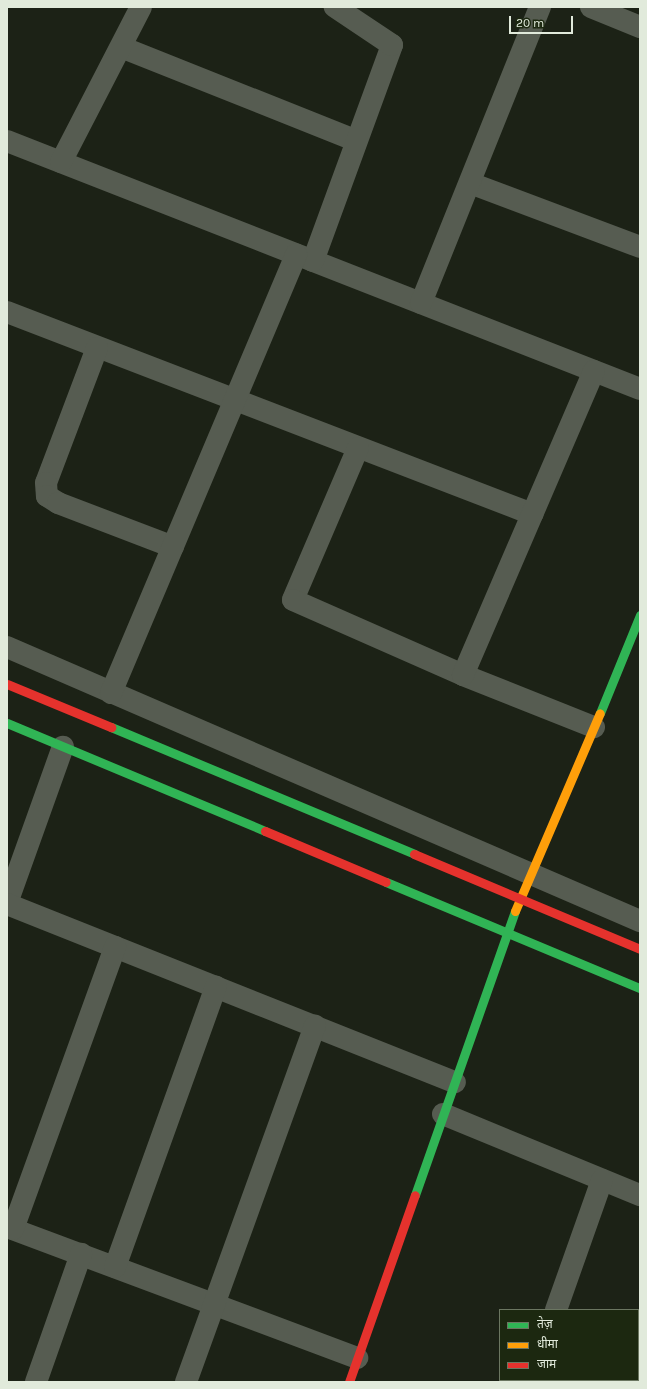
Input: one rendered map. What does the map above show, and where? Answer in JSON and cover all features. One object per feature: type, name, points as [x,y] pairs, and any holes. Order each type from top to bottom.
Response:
[{"type":"street","points":[[62,162],[142,7]]},
{"type":"street","points":[[111,693],[235,401],[304,258],[355,140],[392,45],[335,7]]},
{"type":"street","points":[[421,303],[540,7]]},
{"type":"street","points":[[591,7],[640,27]]},
{"type":"street","points":[[121,47],[355,140]]},
{"type":"street","points":[[9,148],[62,162],[640,389]]},
{"type":"street","points":[[470,183],[640,247]]},
{"type":"street","points":[[7,312],[97,348],[532,514]]},
{"type":"street","points":[[97,348],[46,483],[47,496],[58,503],[173,547]]},
{"type":"street","points":[[463,675],[594,371]]},
{"type":"street","points":[[358,448],[293,600],[463,675],[594,727]]},
{"type":"street","points":[[348,1382],[519,900],[532,877],[594,727],[635,639],[640,615]]},
{"type":"street","points":[[7,648],[532,877],[640,921]]},
{"type":"street","points":[[7,684],[519,900],[640,949]]},
{"type":"street","points":[[7,723],[507,934],[640,988]]},
{"type":"street","points":[[63,747],[7,904],[455,1082]]},
{"type":"street","points":[[114,947],[10,1228],[357,1358]]},
{"type":"street","points":[[114,1267],[216,987]]},
{"type":"street","points":[[186,1382],[315,1026]]},
{"type":"street","points":[[443,1114],[640,1195]]},
{"type":"street","points":[[556,1309],[602,1180]]},
{"type":"street","points":[[36,1382],[81,1254]]},
{"type":"traffic: fast","points":[[600,713],[640,615]]},
{"type":"traffic: fast","points":[[7,723],[265,831]]},
{"type":"traffic: fast","points":[[111,727],[414,854]]},
{"type":"traffic: fast","points":[[386,882],[640,988]]},
{"type":"traffic: fast","points":[[415,1195],[515,911]]},
{"type":"traffic: slow","points":[[515,911],[600,713]]},
{"type":"traffic: jam","points":[[7,684],[111,727]]},
{"type":"traffic: jam","points":[[265,831],[386,882]]},
{"type":"traffic: jam","points":[[414,854],[640,949]]},
{"type":"traffic: jam","points":[[349,1382],[415,1195]]}]
